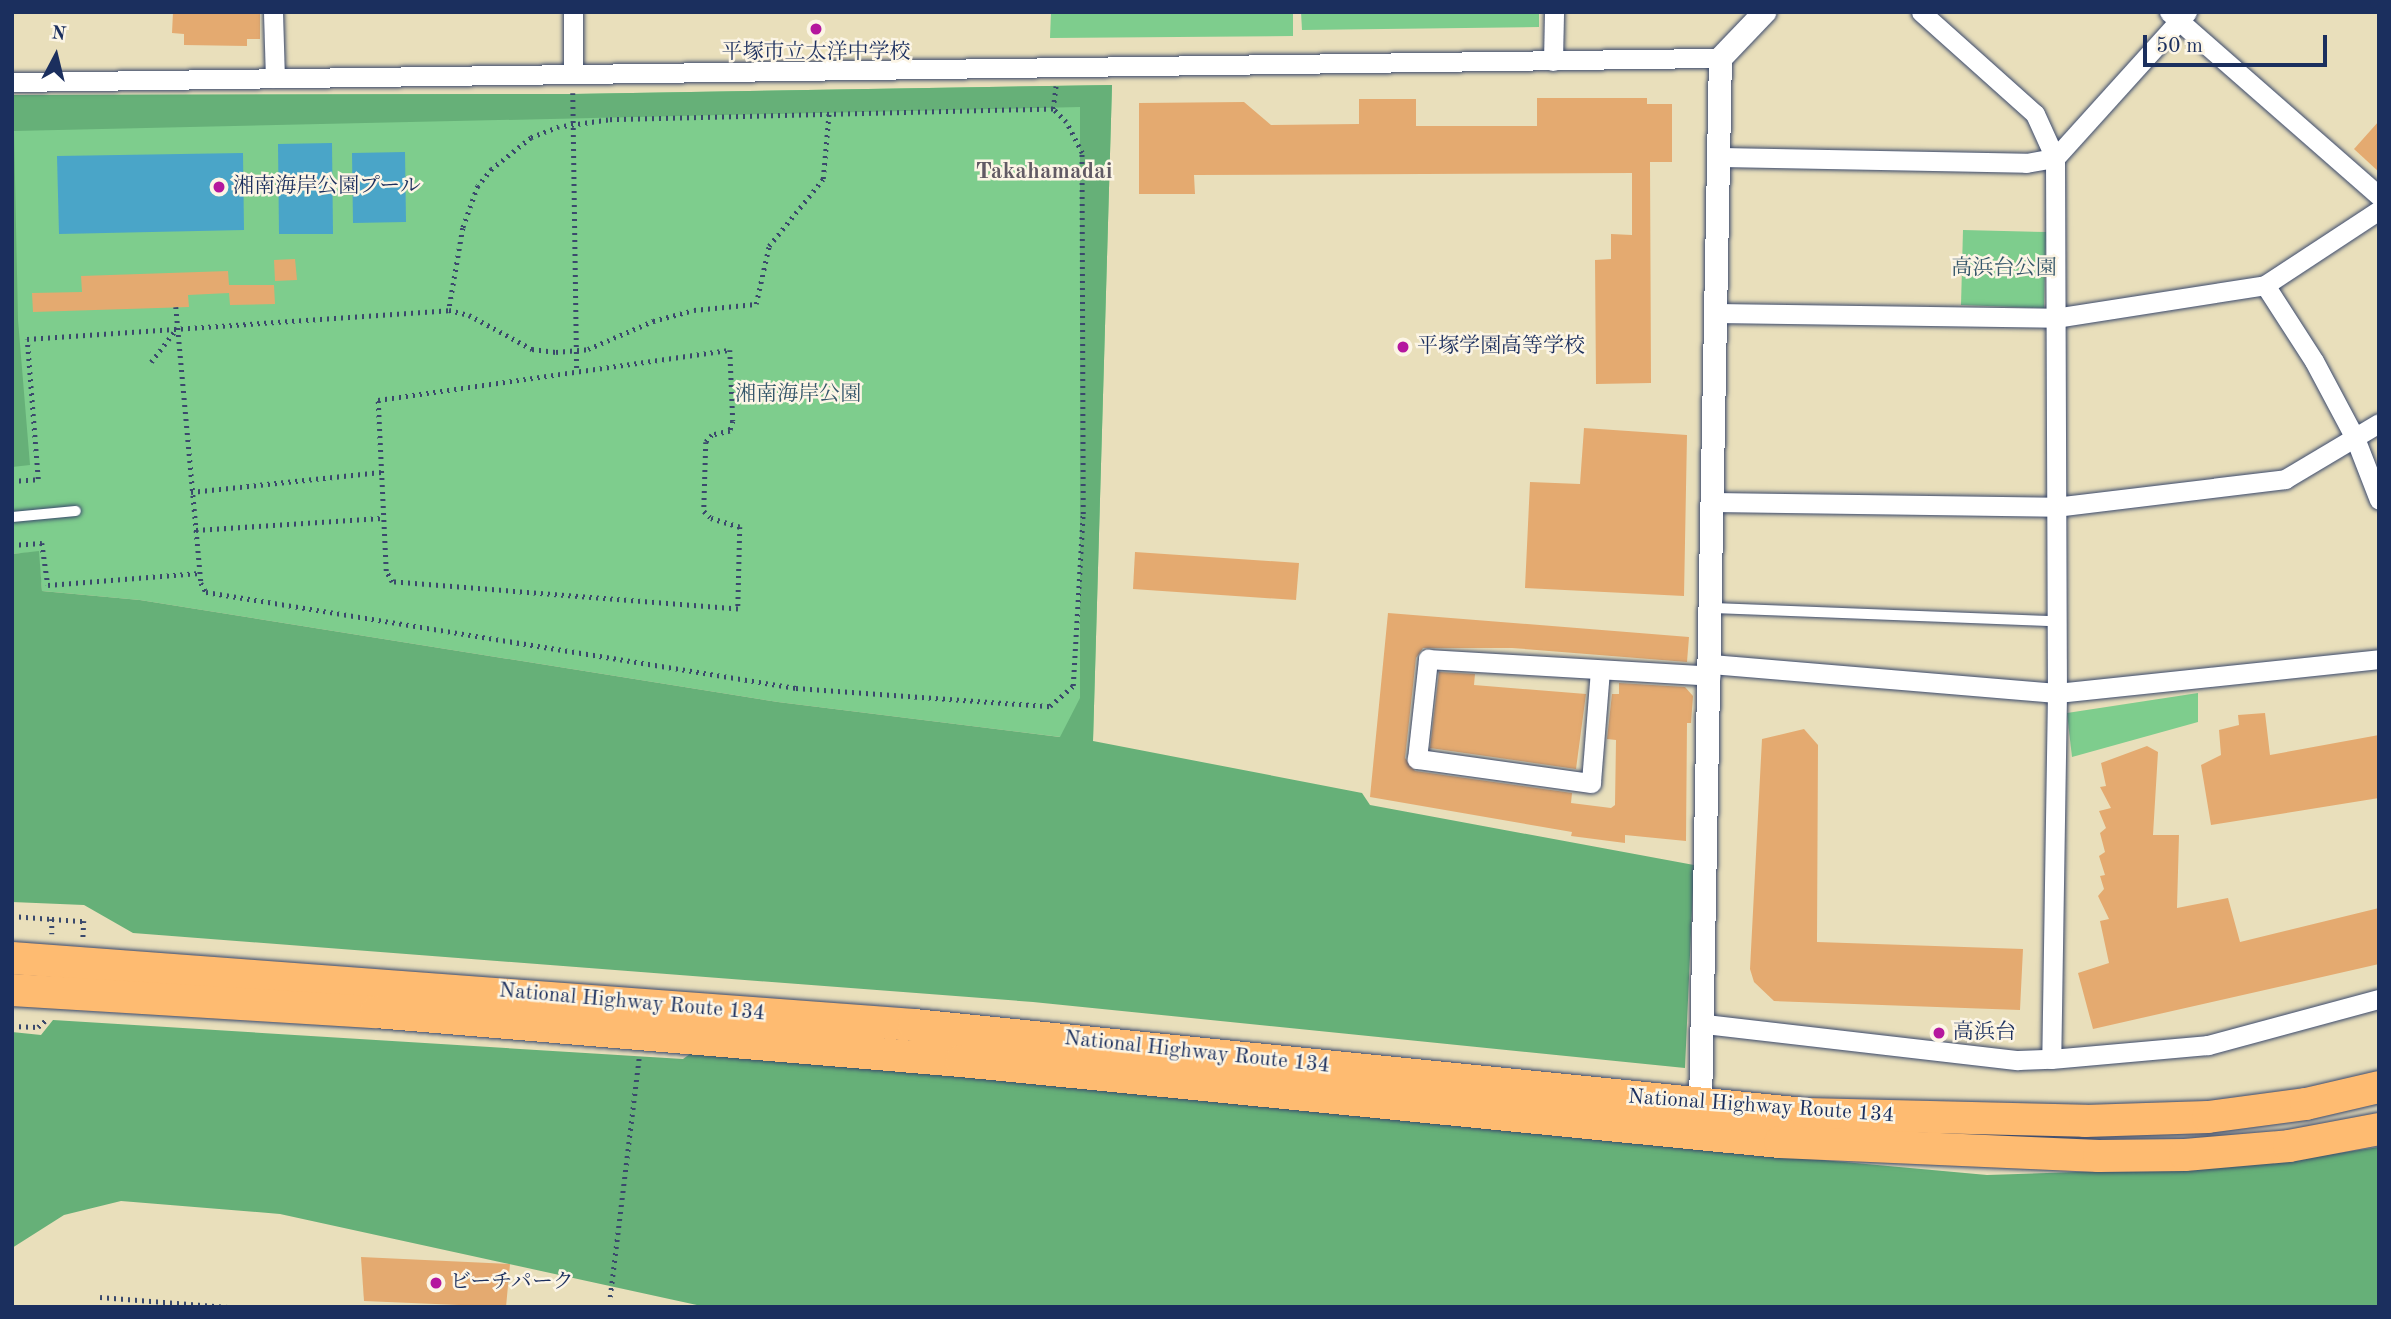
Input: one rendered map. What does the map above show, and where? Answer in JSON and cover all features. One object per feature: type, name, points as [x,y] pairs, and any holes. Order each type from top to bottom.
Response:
[{"type":"highway","name":"National Highway Route 134","points":[[12,958],[939,1028],[1700,1106],[1833,1115],[2085,1121],[2208,1117],[2306,1104],[2379,1087]]},
{"type":"highway","name":"National Highway Route 134","points":[[12,990],[642,1034],[961,1061],[1780,1142],[1911,1149],[2185,1155],[2289,1146],[2379,1129]]},
{"type":"street","points":[[273,12],[275,78]]},
{"type":"street","points":[[573,12],[573,74]]},
{"type":"street","points":[[1553,61],[1554,12]]},
{"type":"street","points":[[1700,1106],[1705,1024],[1716,313],[1721,157],[1720,58],[1764,12]]},
{"type":"street","points":[[1921,12],[2035,114],[2055,158],[2057,693],[2051,1059]]},
{"type":"street","points":[[1721,157],[2026,163],[2055,158],[2178,15],[2379,197]]},
{"type":"street","points":[[12,82],[1720,58]]},
{"type":"street","points":[[1716,313],[2055,318],[2265,285],[2379,210]]},
{"type":"street","points":[[2265,285],[2356,438],[2379,500]]},
{"type":"street","points":[[1713,502],[2055,507],[2286,479],[2379,423]]},
{"type":"street","points":[[1601,670],[1591,782],[1417,759],[1429,659],[1601,670],[1711,670],[2057,693],[2379,659]]},
{"type":"street","points":[[1705,1024],[2018,1060],[2051,1059],[2208,1045],[2379,999]]},
{"type":"lane","points":[[12,517],[76,512]]},
{"type":"lane","points":[[1712,608],[2056,621]]},
{"type":"path","points":[[573,74],[577,372]]},
{"type":"path","points":[[176,307],[191,492],[200,573],[206,592],[796,688],[1050,706],[1066,696],[1073,686],[1083,514],[1082,153],[1076,136],[1053,109],[829,112],[608,120],[531,138],[492,169],[478,186],[463,228],[449,310]]},
{"type":"path","points":[[12,481],[38,479],[27,339],[449,310],[469,315],[532,349],[577,350],[684,313],[756,304],[769,246],[823,179],[829,112]]},
{"type":"path","points":[[151,362],[177,327]]},
{"type":"path","points":[[730,350],[733,421],[730,431],[712,435],[706,442],[704,511],[710,518],[740,527],[738,609],[393,582],[386,571],[378,400],[577,372],[730,350]]},
{"type":"path","points":[[191,492],[381,472]]},
{"type":"path","points":[[196,530],[383,518]]},
{"type":"path","points":[[12,545],[42,543],[48,585],[200,573]]},
{"type":"path","points":[[12,916],[84,921],[83,941],[74,940]]},
{"type":"path","points":[[38,933],[52,935],[52,919]]},
{"type":"path","points":[[610,1297],[642,1034]]},
{"type":"path","points":[[100,1297],[228,1307]]},
{"type":"green space","points":[[1051,12],[1293,12],[1293,36],[1050,38]]},
{"type":"green space","points":[[1301,12],[1539,12],[1539,27],[1302,30]]},
{"type":"green space","name":"湘南海岸公園","points":[[1112,85],[1093,741],[778,702],[140,600],[42,591],[38,552],[12,554],[12,95],[573,94]]},
{"type":"green space","points":[[1112,85],[1093,741],[1362,793],[1370,805],[1694,865],[1685,1068],[1033,1002],[133,933],[84,905],[12,902],[12,554],[39,551],[42,591],[140,600],[778,702],[1060,737],[1080,698],[1080,107],[14,131],[18,320],[30,465],[12,467],[12,95],[573,94]]},
{"type":"green space","name":"高浜台公園","points":[[1963,230],[2046,232],[2044,308],[1961,305]]},
{"type":"green space","points":[[2198,693],[2198,722],[2072,757],[2067,713]]},
{"type":"green space","points":[[53,1020],[683,1059],[709,1040],[1567,1137],[1987,1175],[2197,1168],[2280,1162],[2379,1147],[2379,1307],[706,1307],[280,1214],[121,1201],[64,1215],[12,1248],[12,1032],[41,1035]]},
{"type":"water","points":[[332,143],[333,234],[279,234],[278,144]]},
{"type":"water","points":[[405,152],[406,222],[353,223],[352,153]]},
{"type":"water","points":[[243,153],[244,230],[59,234],[57,156]]},
{"type":"building","points":[[173,12],[260,13],[260,39],[247,39],[247,46],[184,45],[184,34],[172,33]]},
{"type":"building","points":[[1537,98],[1647,98],[1647,104],[1672,104],[1672,162],[1650,162],[1651,383],[1596,384],[1595,260],[1611,259],[1611,234],[1632,235],[1632,173],[1194,175],[1195,194],[1139,194],[1139,103],[1244,102],[1271,125],[1359,124],[1359,99],[1416,99],[1416,126],[1537,126]]},
{"type":"building","points":[[2379,121],[2379,172],[2354,149]]},
{"type":"building","points":[[295,259],[297,280],[275,281],[274,260]]},
{"type":"building","points":[[228,271],[229,285],[274,285],[275,304],[230,305],[229,293],[188,295],[189,307],[33,312],[32,293],[82,292],[81,276]]},
{"type":"building","points":[[1584,428],[1687,435],[1684,596],[1525,588],[1530,482],[1580,484]]},
{"type":"building","points":[[1135,552],[1299,563],[1296,600],[1133,589]]},
{"type":"building","points":[[1388,613],[1689,637],[1687,662],[1512,648],[1423,648],[1416,658],[1405,758],[1415,771],[1572,793],[1571,803],[1611,808],[1615,805],[1616,740],[1607,739],[1612,694],[1619,694],[1619,683],[1685,687],[1693,696],[1691,723],[1687,723],[1686,841],[1625,835],[1625,843],[1571,836],[1572,832],[1370,797]]},
{"type":"building","points":[[1439,672],[1475,674],[1474,685],[1586,694],[1576,769],[1430,748]]},
{"type":"building","points":[[2265,713],[2270,755],[2379,735],[2379,798],[2211,825],[2201,765],[2221,755],[2219,730],[2239,725],[2238,715]]},
{"type":"building","points":[[1804,729],[1818,745],[1817,942],[2023,949],[2020,1010],[1774,1001],[1754,982],[1750,969],[1762,739]]},
{"type":"building","points":[[2147,746],[2158,752],[2153,835],[2179,835],[2177,908],[2228,898],[2240,942],[2379,908],[2379,964],[2093,1029],[2078,973],[2109,963],[2100,921],[2109,919],[2098,896],[2104,889],[2100,876],[2105,875],[2099,856],[2105,852],[2100,833],[2106,828],[2099,811],[2111,808],[2100,787],[2106,786],[2101,763]]},
{"type":"building","name":"ビーチパーク","points":[[361,1257],[510,1264],[506,1307],[364,1301]]},
{"type":"place","name":"平塚市立太洋中学校","points":[[816,29]]},
{"type":"place","name":"湘南海岸公園プール","points":[[219,187]]},
{"type":"place","name":"平塚学園高等学校","points":[[1403,347]]},
{"type":"place","name":"高浜台","points":[[1939,1033]]},
{"type":"place","name":"ビーチパーク","points":[[436,1283]]},
{"type":"district","name":"Takahamadai","points":[[1044,172]]}]
